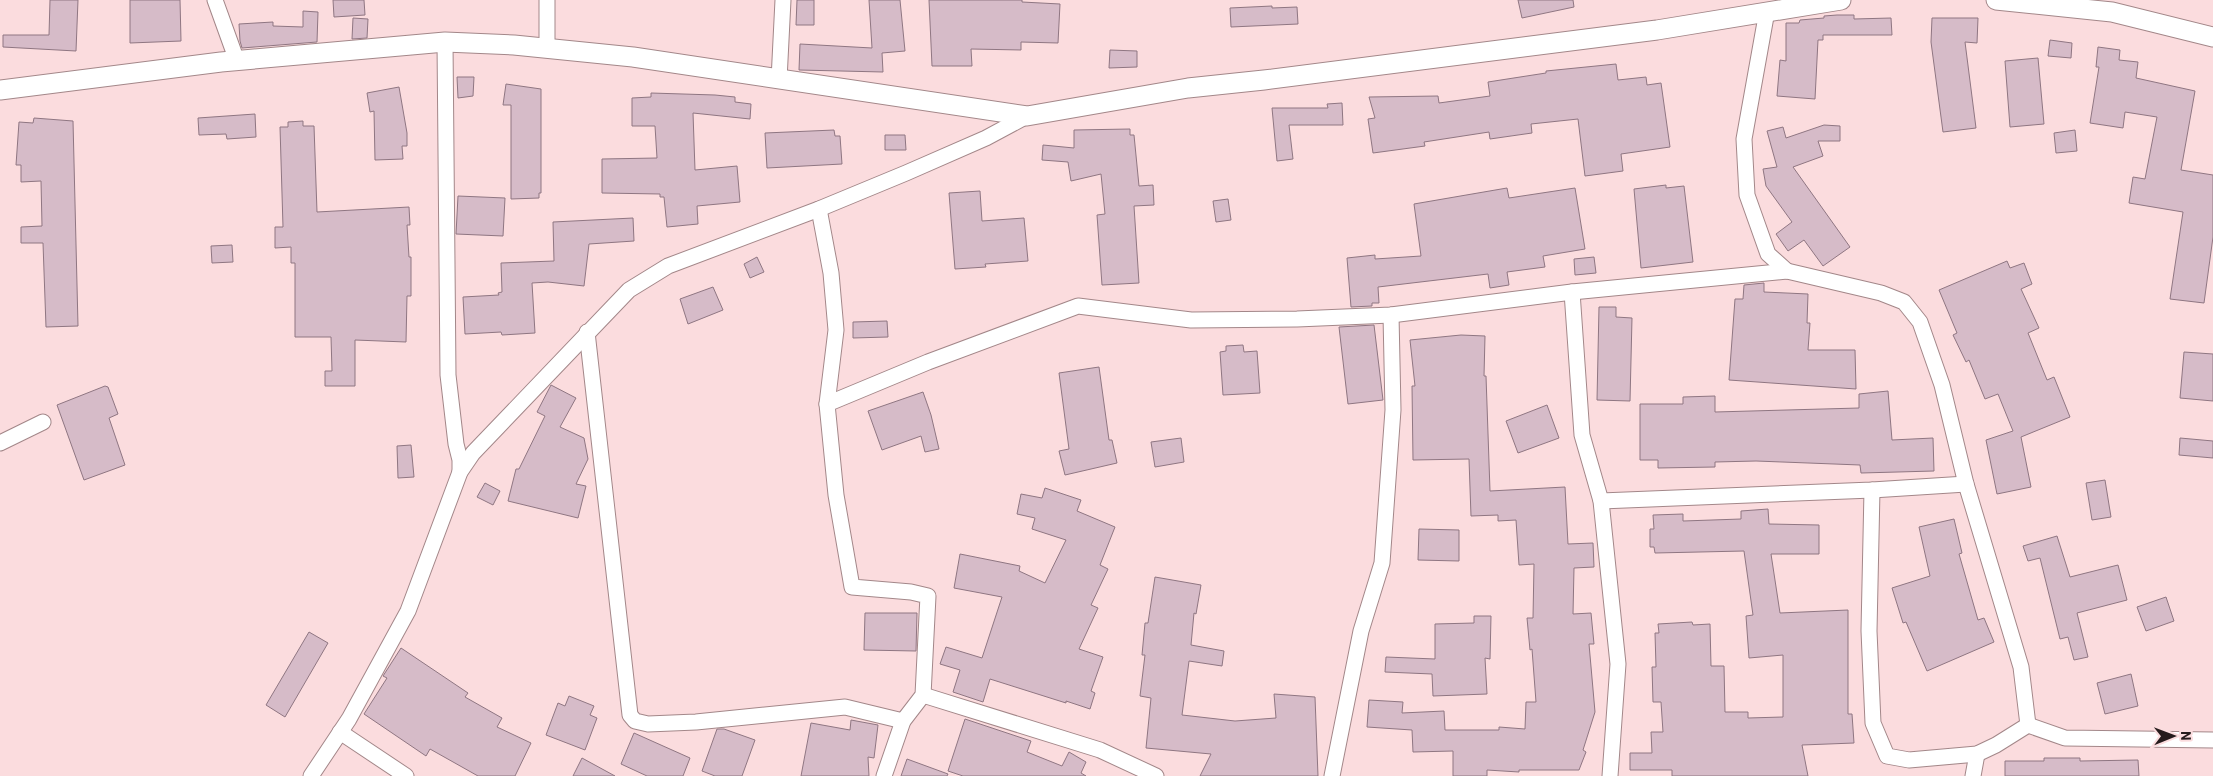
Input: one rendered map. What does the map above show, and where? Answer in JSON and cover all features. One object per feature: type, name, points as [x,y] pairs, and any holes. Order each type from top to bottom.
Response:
[{"type":"street","points":[[215,0],[237,61]]},
{"type":"street","points":[[546,49],[547,0]]},
{"type":"street","points":[[779,80],[783,0]]},
{"type":"street","points":[[311,776],[340,732],[408,612],[460,472],[473,453],[629,290],[668,266],[819,209],[977,142],[1027,116],[1188,88],[1658,30],[1842,0]]},
{"type":"street","points":[[1996,0],[2112,12],[2213,37]]},
{"type":"street","points":[[1766,11],[1744,139],[1747,195],[1768,254],[1787,271]]},
{"type":"street","points":[[445,42],[448,375],[460,472]]},
{"type":"street","points":[[0,90],[237,61],[445,42],[514,45],[633,57],[1027,116]]},
{"type":"street","points":[[819,209],[831,272],[836,330],[827,404],[836,495],[852,587],[911,592],[928,596],[923,695],[903,721],[884,776]]},
{"type":"street","points":[[827,404],[928,362],[1078,306],[1190,320],[1297,319],[1391,315],[1572,292],[1787,271],[1881,293],[1904,302],[1920,322],[1942,386],[1966,484],[2021,667],[2028,725]]},
{"type":"street","points":[[1572,292],[1582,435],[1601,501],[1618,664],[1610,776]]},
{"type":"street","points":[[1332,776],[1361,632],[1382,563],[1393,410],[1391,315]]},
{"type":"street","points":[[587,332],[630,715],[635,721],[648,724],[696,722],[845,707],[903,721]]},
{"type":"street","points":[[0,443],[43,422]]},
{"type":"street","points":[[1601,501],[1872,490],[1966,484]]},
{"type":"street","points":[[1872,490],[1869,631],[1873,723],[1887,756],[1909,760],[1977,754],[1996,745],[2028,725]]},
{"type":"street","points":[[923,695],[1100,750],[1156,776]]},
{"type":"street","points":[[2028,725],[2065,738],[2213,740]]},
{"type":"street","points":[[340,732],[406,776]]},
{"type":"street","points":[[1973,776],[1977,754]]},
{"type":"building","points":[[50,0],[78,0],[76,51],[3,47],[3,35],[49,35]]},
{"type":"building","points":[[130,0],[180,0],[181,41],[130,43]]},
{"type":"building","points":[[333,0],[364,0],[365,15],[334,17]]},
{"type":"building","points":[[797,0],[814,0],[814,25],[796,25]]},
{"type":"building","points":[[869,0],[900,0],[905,51],[882,53],[883,72],[799,70],[800,44],[872,48]]},
{"type":"building","points":[[929,0],[1022,0],[1022,2],[1060,4],[1058,43],[1021,42],[1021,50],[971,49],[972,66],[932,66]]},
{"type":"building","points":[[1518,0],[1573,0],[1574,7],[1522,18]]},
{"type":"building","points":[[1272,6],[1272,8],[1297,7],[1298,24],[1231,27],[1230,8]]},
{"type":"building","points":[[303,11],[318,12],[317,42],[242,48],[239,24],[273,22],[273,26],[303,27]]},
{"type":"building","points":[[1837,15],[1854,15],[1854,19],[1891,18],[1892,35],[1823,35],[1823,40],[1818,40],[1815,99],[1777,96],[1780,60],[1786,61],[1786,23],[1799,23],[1800,20]]},
{"type":"building","points":[[353,18],[368,19],[367,38],[352,39]]},
{"type":"building","points":[[1932,18],[1978,18],[1977,43],[1965,42],[1976,128],[1943,132],[1931,42]]},
{"type":"building","points":[[2050,40],[2072,43],[2071,58],[2048,56]]},
{"type":"building","points":[[2098,47],[2120,50],[2119,60],[2138,62],[2136,78],[2195,91],[2181,170],[2213,175],[2213,237],[2204,303],[2170,299],[2183,212],[2129,203],[2133,177],[2145,179],[2157,117],[2125,112],[2123,128],[2090,123],[2099,67],[2096,67]]},
{"type":"building","points":[[1110,50],[1137,51],[1137,67],[1109,68]]},
{"type":"building","points":[[2038,58],[2044,124],[2010,127],[2005,61]]},
{"type":"building","points":[[1616,64],[1618,80],[1646,77],[1647,85],[1661,83],[1670,147],[1621,154],[1623,171],[1585,176],[1578,119],[1531,124],[1532,133],[1490,139],[1489,132],[1424,142],[1425,146],[1373,153],[1368,119],[1375,118],[1369,97],[1438,96],[1439,103],[1490,96],[1488,82],[1546,73],[1546,71]]},
{"type":"building","points":[[457,77],[474,77],[473,96],[458,98]]},
{"type":"building","points":[[506,84],[541,89],[541,193],[539,193],[539,198],[511,199],[511,105],[503,105]]},
{"type":"building","points":[[399,87],[407,133],[407,146],[402,146],[403,159],[375,160],[374,111],[370,112],[367,93]]},
{"type":"building","points":[[651,93],[735,97],[735,102],[751,104],[750,119],[693,113],[695,170],[737,166],[740,202],[697,206],[698,224],[667,227],[664,197],[660,197],[660,194],[602,193],[602,159],[657,158],[655,126],[632,126],[632,98],[651,97]]},
{"type":"building","points":[[1342,103],[1343,125],[1289,125],[1293,159],[1277,161],[1272,108],[1328,108],[1327,104]]},
{"type":"building","points":[[255,114],[256,137],[227,139],[226,134],[199,135],[198,118]]},
{"type":"building","points":[[34,118],[73,121],[78,326],[46,327],[43,243],[21,243],[21,227],[42,226],[41,181],[21,182],[21,165],[16,165],[19,122],[33,123]]},
{"type":"building","points":[[303,121],[303,126],[314,126],[317,212],[409,207],[410,225],[407,225],[409,257],[411,257],[411,296],[407,296],[406,342],[355,340],[355,386],[325,386],[325,371],[332,371],[331,337],[295,337],[295,263],[291,263],[291,247],[275,248],[275,227],[283,227],[280,127],[288,127],[288,122]]},
{"type":"building","points":[[1824,125],[1840,126],[1840,141],[1818,141],[1823,156],[1793,167],[1850,247],[1823,266],[1804,240],[1788,251],[1776,234],[1792,222],[1766,186],[1763,169],[1777,167],[1767,131],[1783,127],[1786,138]]},
{"type":"building","points":[[1130,129],[1130,135],[1134,135],[1139,186],[1153,185],[1154,205],[1134,206],[1139,283],[1102,285],[1097,215],[1105,214],[1101,174],[1071,181],[1068,162],[1042,160],[1043,145],[1074,148],[1074,130]]},
{"type":"building","points":[[834,130],[835,136],[840,136],[842,164],[767,168],[765,133]]},
{"type":"building","points":[[2075,130],[2077,151],[2056,153],[2054,133]]},
{"type":"building","points":[[885,135],[905,135],[906,150],[885,150]]},
{"type":"building","points":[[1666,185],[1666,188],[1684,186],[1693,262],[1641,268],[1634,189]]},
{"type":"building","points":[[1507,188],[1509,198],[1575,188],[1585,249],[1543,256],[1545,267],[1507,272],[1509,285],[1490,288],[1488,274],[1378,287],[1379,303],[1372,303],[1372,306],[1351,307],[1347,258],[1375,255],[1375,259],[1421,256],[1414,204]]},
{"type":"building","points":[[980,191],[982,221],[1024,218],[1028,261],[985,264],[986,267],[955,269],[949,193]]},
{"type":"building","points":[[458,196],[505,198],[503,236],[456,234]]},
{"type":"building","points":[[1228,199],[1231,220],[1216,222],[1213,201]]},
{"type":"building","points":[[633,218],[634,241],[589,244],[584,286],[548,282],[532,283],[535,333],[502,335],[501,332],[465,334],[463,297],[499,295],[498,293],[502,292],[501,263],[554,261],[553,222]]},
{"type":"building","points":[[232,245],[233,262],[212,263],[211,246]]},
{"type":"building","points":[[757,257],[764,272],[750,278],[744,264]]},
{"type":"building","points":[[1594,257],[1596,273],[1575,275],[1574,259]]},
{"type":"building","points":[[2007,261],[2010,268],[2024,263],[2032,284],[2021,289],[2039,328],[2028,333],[2047,380],[2054,377],[2070,417],[2021,437],[2031,487],[1997,494],[1986,440],[2013,431],[1998,394],[1985,399],[1969,360],[1966,362],[1953,335],[1957,333],[1939,290]]},
{"type":"building","points":[[1764,283],[1764,292],[1808,294],[1807,323],[1810,323],[1808,350],[1855,350],[1856,389],[1729,380],[1735,299],[1743,299],[1744,285]]},
{"type":"building","points":[[713,287],[723,310],[688,324],[680,299]]},
{"type":"building","points":[[1599,307],[1616,307],[1616,317],[1632,318],[1630,401],[1597,400]]},
{"type":"building","points":[[887,321],[888,337],[853,338],[853,322]]},
{"type":"building","points":[[1374,325],[1383,400],[1348,404],[1339,327]]},
{"type":"building","points":[[1461,335],[1485,336],[1484,376],[1486,376],[1490,491],[1565,487],[1568,544],[1593,543],[1594,567],[1574,568],[1573,614],[1591,613],[1594,644],[1589,644],[1595,712],[1583,750],[1586,752],[1579,770],[1519,770],[1519,772],[1487,770],[1487,776],[1453,776],[1453,751],[1413,752],[1412,730],[1367,727],[1369,700],[1403,702],[1402,713],[1444,711],[1445,730],[1499,730],[1499,727],[1525,729],[1526,702],[1536,702],[1532,649],[1530,650],[1527,618],[1533,618],[1534,564],[1519,565],[1516,520],[1498,521],[1498,515],[1471,516],[1469,459],[1413,460],[1412,386],[1415,386],[1410,340]]},
{"type":"building","points":[[1243,345],[1244,352],[1257,351],[1260,393],[1223,395],[1220,352],[1226,351],[1226,346]]},
{"type":"building","points":[[2184,352],[2213,354],[2213,401],[2180,398]]},
{"type":"building","points":[[1099,367],[1109,440],[1112,440],[1117,463],[1065,475],[1059,451],[1069,449],[1059,373]]},
{"type":"building","points":[[551,385],[576,398],[560,427],[584,438],[588,459],[576,484],[586,486],[578,518],[508,501],[516,469],[519,469],[545,416],[537,412]]},
{"type":"building","points":[[105,386],[108,387],[118,414],[109,418],[125,465],[84,480],[57,405]]},
{"type":"building","points":[[1888,391],[1892,440],[1933,438],[1934,471],[1861,473],[1860,465],[1756,461],[1715,462],[1715,467],[1658,468],[1658,460],[1640,460],[1640,404],[1683,404],[1683,397],[1715,396],[1715,412],[1859,408],[1859,394]]},
{"type":"building","points":[[923,392],[939,449],[925,452],[921,436],[882,450],[868,411]]},
{"type":"building","points":[[1547,405],[1559,438],[1518,453],[1506,421]]},
{"type":"building","points":[[1181,438],[1184,462],[1155,467],[1151,442]]},
{"type":"building","points":[[2180,438],[2213,441],[2213,458],[2179,455]]},
{"type":"building","points":[[411,445],[414,477],[398,478],[397,446]]},
{"type":"building","points":[[2105,480],[2111,517],[2092,520],[2086,483]]},
{"type":"building","points":[[485,483],[500,491],[493,505],[477,497]]},
{"type":"building","points":[[1045,488],[1081,500],[1077,511],[1115,527],[1100,565],[1108,569],[1091,605],[1098,608],[1079,649],[1103,657],[1091,691],[1095,693],[1090,709],[990,679],[983,702],[953,692],[960,670],[940,664],[946,647],[982,658],[1002,597],[954,588],[960,554],[1020,566],[1019,571],[1045,583],[1066,540],[1032,529],[1035,518],[1017,514],[1021,494],[1042,498]]},
{"type":"building","points":[[1768,509],[1769,524],[1819,525],[1819,554],[1771,554],[1780,613],[1848,610],[1848,714],[1852,714],[1854,743],[1802,745],[1808,776],[1672,776],[1672,770],[1630,770],[1630,753],[1652,753],[1651,732],[1663,732],[1661,702],[1653,702],[1652,667],[1656,667],[1655,633],[1659,633],[1658,624],[1692,622],[1693,625],[1710,624],[1711,666],[1724,666],[1725,712],[1748,712],[1748,718],[1783,717],[1783,655],[1749,658],[1746,616],[1753,615],[1744,551],[1655,553],[1654,547],[1650,547],[1650,529],[1654,529],[1653,515],[1683,514],[1683,521],[1741,519],[1741,511]]},
{"type":"building","points":[[1954,519],[1962,553],[1959,554],[1978,620],[1984,618],[1994,642],[1927,671],[1906,622],[1903,623],[1892,588],[1930,576],[1919,527]]},
{"type":"building","points":[[1419,529],[1459,530],[1459,561],[1418,560]]},
{"type":"building","points":[[2057,536],[2070,577],[2118,565],[2127,600],[2077,613],[2088,657],[2074,660],[2068,637],[2060,639],[2040,558],[2028,561],[2023,546]]},
{"type":"building","points":[[1155,577],[1201,585],[1196,614],[1194,613],[1191,645],[1224,651],[1222,666],[1189,661],[1182,715],[1235,721],[1276,718],[1274,694],[1315,697],[1318,776],[1200,776],[1211,754],[1146,748],[1151,698],[1140,696],[1145,655],[1142,655],[1145,623],[1148,623]]},
{"type":"building","points":[[2166,597],[2174,621],[2146,631],[2137,607]]},
{"type":"building","points":[[865,613],[917,613],[916,651],[864,650]]},
{"type":"building","points":[[1474,616],[1491,616],[1490,659],[1485,658],[1487,694],[1433,696],[1432,674],[1385,672],[1386,657],[1435,659],[1435,624],[1474,623]]},
{"type":"building","points":[[309,632],[328,643],[285,717],[266,705]]},
{"type":"building","points":[[401,648],[468,693],[465,697],[502,718],[497,727],[531,743],[515,776],[478,776],[430,749],[426,756],[364,714],[387,678],[383,676]]},
{"type":"building","points":[[2131,674],[2138,706],[2105,714],[2097,683]]},
{"type":"building","points":[[569,696],[594,706],[590,715],[597,718],[585,750],[546,735],[558,703],[565,706]]},
{"type":"building","points":[[965,719],[1031,741],[1027,752],[1062,766],[1069,752],[1086,762],[1081,773],[1086,776],[963,776],[948,771]]},
{"type":"building","points":[[851,720],[878,725],[874,758],[868,757],[869,776],[801,776],[811,723],[850,730]]},
{"type":"building","points":[[717,729],[724,729],[755,740],[742,776],[715,776],[702,771]]},
{"type":"building","points":[[634,733],[690,758],[683,776],[647,776],[621,764]]},
{"type":"building","points":[[582,758],[615,776],[573,776]]},
{"type":"building","points":[[2044,758],[2080,758],[2080,761],[2138,760],[2139,776],[2005,776],[2005,761],[2044,761]]},
{"type":"building","points":[[907,759],[948,774],[947,776],[901,776]]}]
